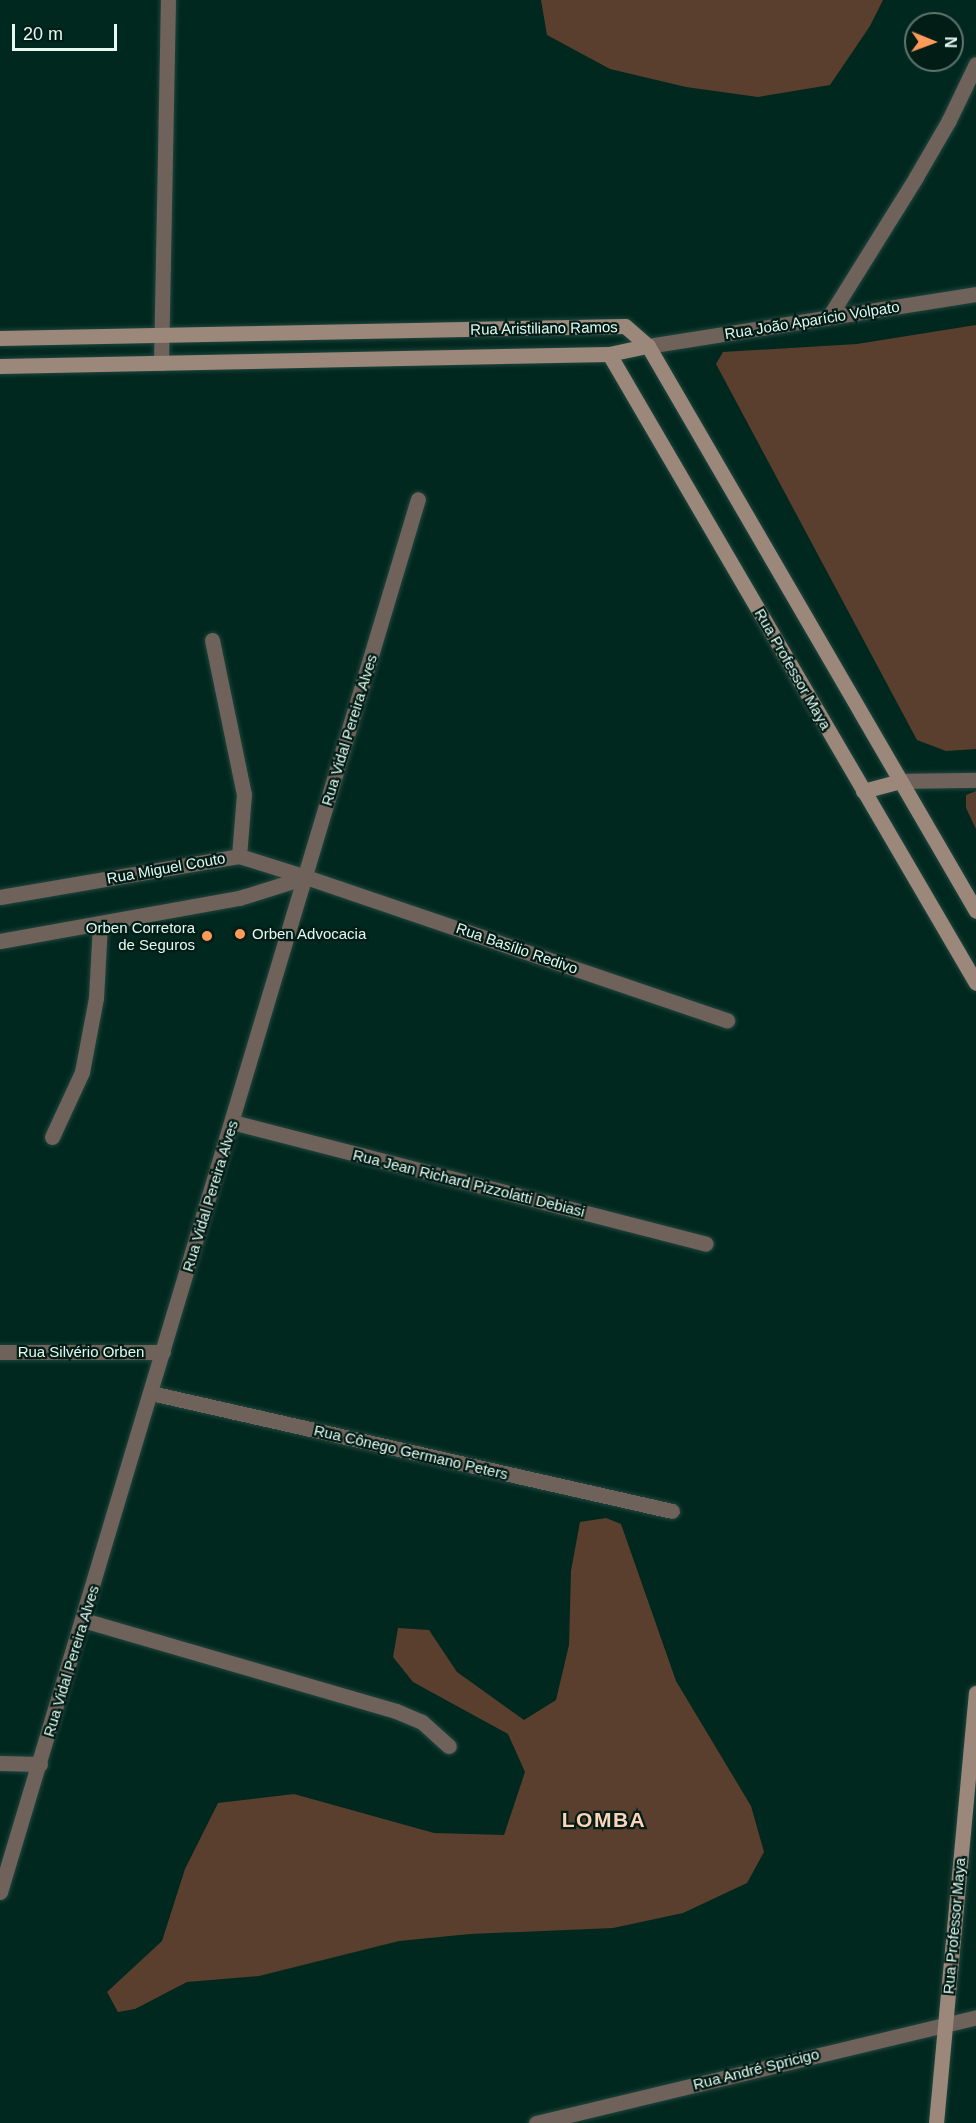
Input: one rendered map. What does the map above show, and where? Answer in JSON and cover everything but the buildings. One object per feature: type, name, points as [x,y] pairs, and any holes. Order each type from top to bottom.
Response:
[{"type":"main road","name":"Rua Aristiliano Ramos","points":[[0,338],[625,326],[648,346]]},
{"type":"main road","points":[[418,330],[418,358]]},
{"type":"main road","name":"Rua Aristiliano Ramos","points":[[0,366],[609,354],[648,346]]},
{"type":"main road","points":[[648,346],[976,911]]},
{"type":"main road","name":"Rua Professor Maya","points":[[609,354],[976,983]]},
{"type":"main road","points":[[863,790],[900,781]]},
{"type":"main road","name":"Rua Professor Maya","points":[[936,2123],[945,2023],[970,1818],[976,1693]]},
{"type":"street","points":[[161,363],[168,0]]},
{"type":"street","points":[[829,317],[927,158],[976,64]]},
{"type":"street","name":"Rua João Aparício Volpato","points":[[648,346],[976,294]]},
{"type":"street","name":"Rua Vidal Pereira Alves","points":[[0,1892],[418,499]]},
{"type":"street","points":[[212,640],[244,794],[239,856]]},
{"type":"street","points":[[900,781],[976,780]]},
{"type":"street","name":"Rua Miguel Couto","points":[[0,897],[239,856],[306,877]]},
{"type":"street","points":[[0,941],[239,898],[306,877]]},
{"type":"street","name":"Rua Basílio Redivo","points":[[306,877],[728,1020]]},
{"type":"street","points":[[52,1137],[82,1072],[96,998],[100,923]]},
{"type":"street","name":"Rua Jean Richard Pizzolatti Debiasi","points":[[232,1122],[706,1244]]},
{"type":"street","name":"Rua Silvério Orben","points":[[0,1352],[163,1352]]},
{"type":"street","name":"Rua Cônego Germano Peters","points":[[151,1393],[672,1511]]},
{"type":"street","points":[[83,1620],[396,1711],[422,1722],[449,1746]]},
{"type":"street","points":[[0,1763],[40,1764]]},
{"type":"street","name":"Rua André Spricigo","points":[[536,2123],[976,2017]]},
{"type":"shaded area","points":[[541,0],[883,0],[870,26],[830,85],[758,97],[686,87],[610,69],[547,35]]},
{"type":"shaded area","points":[[976,325],[976,749],[946,751],[917,740],[716,364],[723,352],[857,344]]},
{"type":"shaded area","points":[[976,791],[976,829],[966,808],[966,795]]},
{"type":"shaded area","points":[[606,1518],[621,1524],[676,1681],[751,1806],[764,1852],[747,1883],[683,1913],[613,1928],[470,1934],[399,1941],[259,1976],[187,1982],[135,2009],[118,2012],[107,1992],[162,1941],[185,1869],[218,1803],[294,1794],[434,1833],[504,1835],[525,1772],[508,1734],[413,1682],[393,1657],[398,1628],[429,1630],[457,1672],[524,1720],[556,1700],[569,1645],[571,1571],[580,1522]]},
{"type":"place","name":"Orben Advocacia","points":[[240,934]]},
{"type":"place","name":"Orben Corretora de Seguros","points":[[207,936]]},
{"type":"district","name":"LOMBA","points":[[604,1820]]}]
